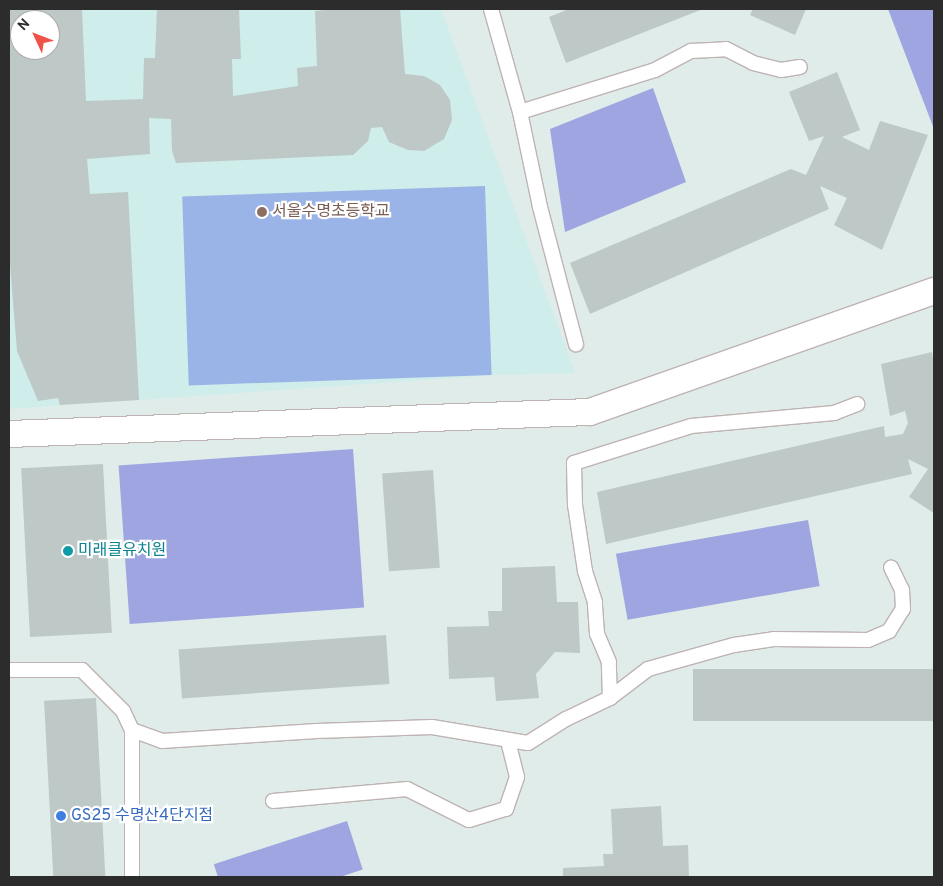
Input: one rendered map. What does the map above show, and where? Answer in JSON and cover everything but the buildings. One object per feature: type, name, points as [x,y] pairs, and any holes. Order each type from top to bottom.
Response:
[{"type":"street","points":[[9,434],[590,412],[934,291]]},
{"type":"lane","points":[[491,9],[520,112],[540,207],[576,344]]},
{"type":"lane","points":[[520,112],[655,70],[691,51],[726,49],[753,63],[781,70],[800,67]]},
{"type":"lane","points":[[610,698],[609,662],[597,634],[595,602],[586,571],[575,504],[574,463],[691,426],[834,413],[857,404]]},
{"type":"lane","points":[[132,730],[162,741],[317,731],[432,727],[528,744],[566,719],[610,698],[648,669],[734,645],[774,639],[868,640],[889,631],[903,610],[902,590],[891,567]]},
{"type":"lane","points":[[9,670],[82,670],[123,711],[132,730],[132,877]]},
{"type":"lane","points":[[273,801],[407,788],[469,820],[506,809],[516,778],[508,740]]},
{"type":"shaded area","name":"서울수명초등학교","points":[[9,9],[441,9],[575,373],[493,375],[9,409]]},
{"type":"shaded area","points":[[888,9],[934,9],[934,129]]},
{"type":"shaded area","points":[[653,88],[686,182],[565,232],[550,129]]},
{"type":"shaded area","points":[[485,186],[492,375],[189,385],[182,197]]},
{"type":"shaded area","points":[[353,449],[364,608],[130,624],[119,465]]},
{"type":"shaded area","points":[[808,520],[820,586],[628,620],[616,554]]},
{"type":"shaded area","points":[[347,821],[363,870],[340,877],[218,877],[214,864]]},
{"type":"place","name":"서울수명초등학교","points":[[262,212]]},
{"type":"place","name":"미래클유치원","points":[[68,551]]},
{"type":"place","name":"GS25 수명산4단지점","points":[[61,816]]}]
